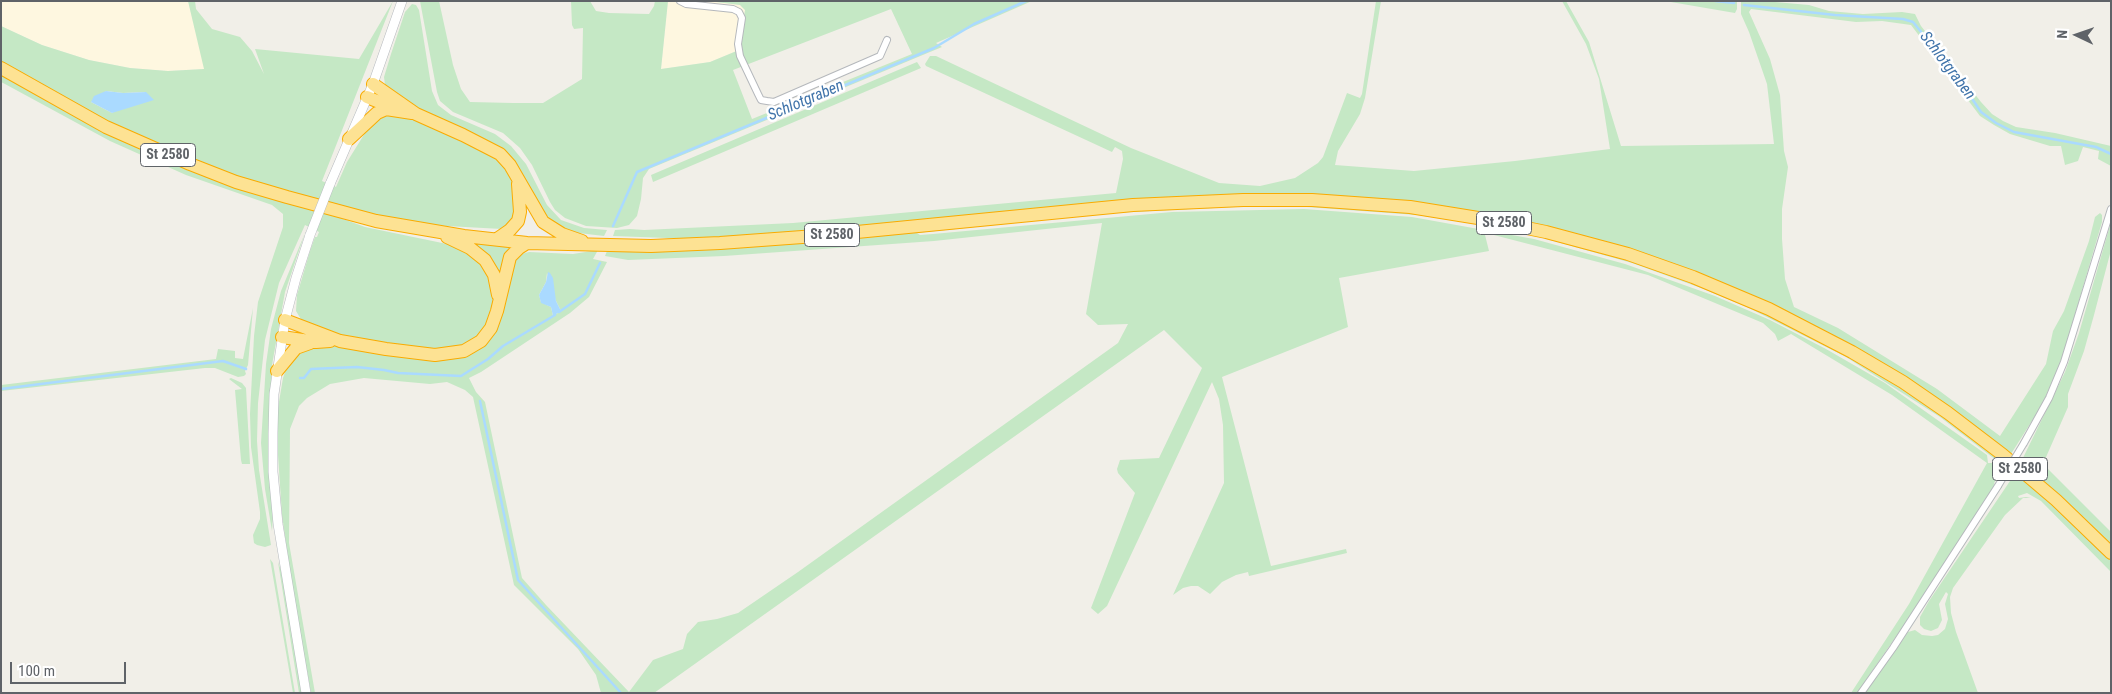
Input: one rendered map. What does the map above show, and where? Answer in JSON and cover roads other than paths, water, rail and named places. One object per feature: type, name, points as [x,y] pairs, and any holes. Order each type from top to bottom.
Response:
[{"type":"highway","name":"St 2580","points":[[1,68],[93,121],[211,172],[271,193],[347,213],[436,231],[527,243],[663,246],[768,240],[1087,209],[1198,201],[1293,200],[1410,207],[1478,218],[1560,235],[1646,261],[1725,290],[1822,335],[1903,382],[1960,422],[2037,483],[2111,553]]},
{"type":"highway","name":"St 2580","points":[[373,84],[416,114],[492,150],[505,159],[518,177],[543,222],[562,234],[593,245]]},
{"type":"highway","name":"St 2580","points":[[367,97],[398,110]]},
{"type":"highway","name":"St 2580","points":[[349,139],[377,113],[386,109],[416,114]]},
{"type":"highway","points":[[497,239],[510,230],[518,221],[520,197],[518,177]]},
{"type":"highway","name":"St 2580","points":[[436,231],[470,248],[485,260],[494,276],[499,302]]},
{"type":"highway","name":"St 2580","points":[[277,370],[296,348],[304,344],[316,342],[340,341],[420,354],[457,354],[473,347],[486,336],[494,320],[510,258],[519,248],[527,243]]},
{"type":"highway","name":"St 2580","points":[[285,320],[340,341]]},
{"type":"highway","name":"St 2580","points":[[282,337],[316,342]]},
{"type":"street","points":[[306,693],[275,498],[273,433],[277,370],[285,320],[310,235],[373,84],[390,40],[402,1]]},
{"type":"street","points":[[680,1],[686,4],[733,9],[739,12],[742,18],[738,44],[740,56],[761,100],[774,102],[880,56],[887,40]]},
{"type":"street","points":[[1861,693],[1893,648],[1998,486],[2046,404],[2064,362],[2111,209]]},
{"type":"water","points":[[106,91],[123,93],[146,92],[154,100],[112,113],[91,102],[94,96]]},
{"type":"water","points":[[548,272],[553,278],[556,301],[561,311],[553,316],[551,307],[541,303],[539,295],[546,282]]},
{"type":"waterway","name":"Schlotgraben","points":[[613,226],[637,172],[934,48],[974,24],[1026,1]]},
{"type":"waterway","name":"Schlotgraben","points":[[1715,1],[1734,3]]},
{"type":"waterway","name":"Schlotgraben","points":[[1744,5],[1835,15],[1903,19],[1913,22],[1954,72],[1981,112],[1996,123],[2014,132],[2096,147],[2111,154]]},
{"type":"waterway","points":[[559,312],[585,294],[600,263]]},
{"type":"waterway","points":[[300,378],[304,378],[311,369],[357,367],[398,373],[461,376],[488,359],[503,346],[555,315]]},
{"type":"waterway","points":[[1,389],[223,361],[246,369]]},
{"type":"waterway","points":[[480,401],[518,580],[621,693]]}]
